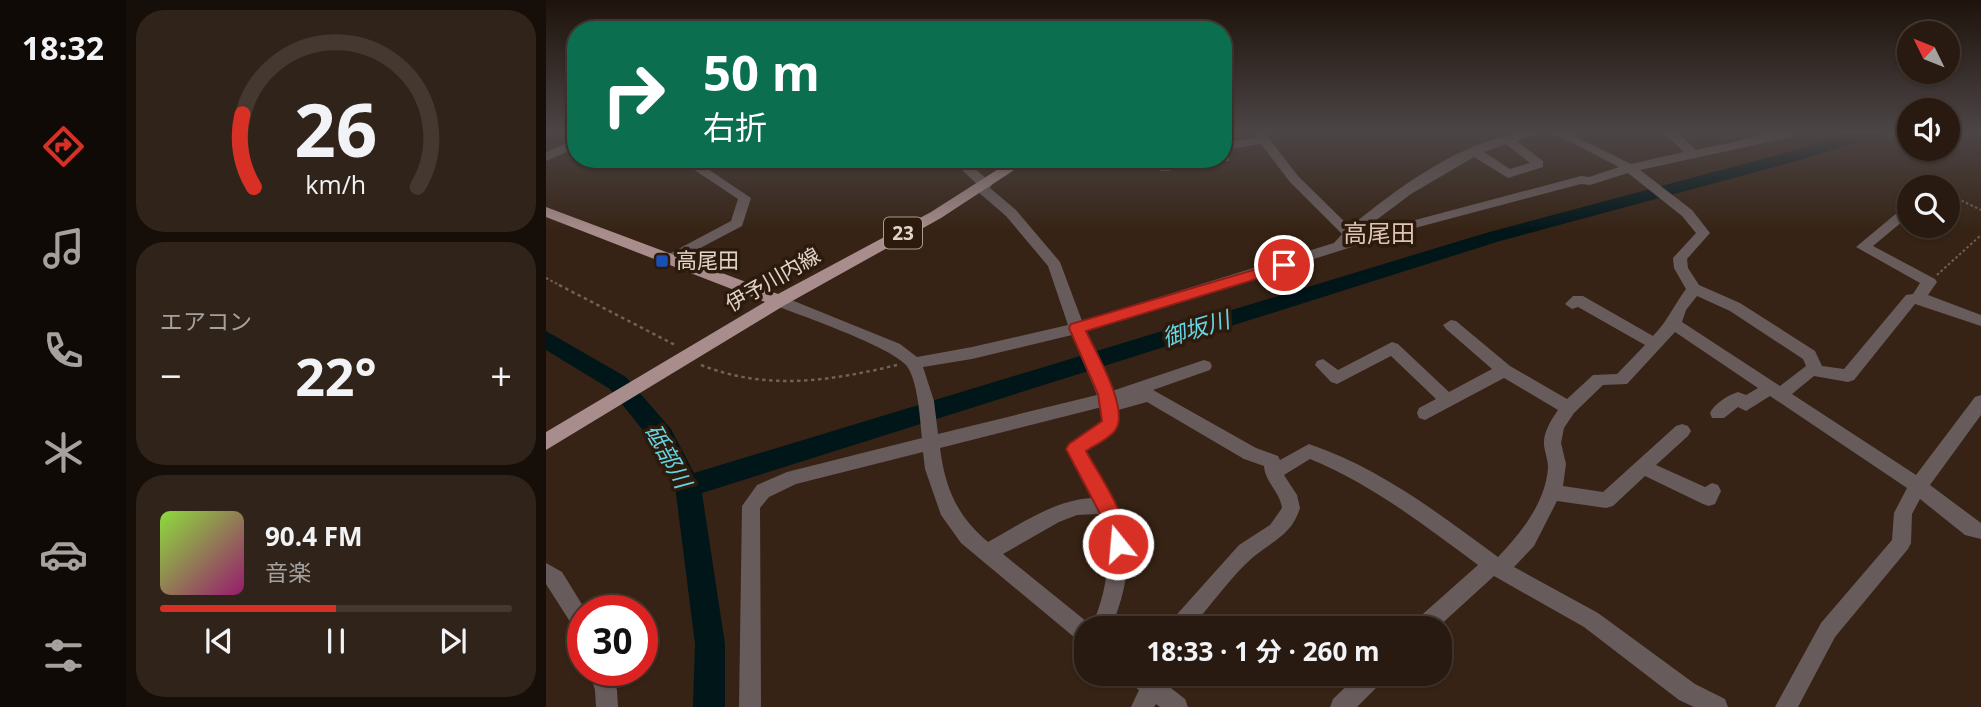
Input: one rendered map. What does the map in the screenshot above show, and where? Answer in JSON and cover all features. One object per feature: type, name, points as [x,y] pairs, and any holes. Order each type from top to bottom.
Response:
[{"type":"main road","name":"伊予川内線","points":[[546,442],[779,301],[984,186],[1011,168]]},
{"type":"main road","points":[[546,212],[779,301]]},
{"type":"street","points":[[1284,166],[1350,234]]},
{"type":"street","points":[[1333,248],[1429,174],[1445,166]]},
{"type":"street","points":[[1496,166],[1508,174],[1533,166]]},
{"type":"street","points":[[1624,166],[1687,213],[1703,233],[1680,258],[1681,268],[1694,289],[1735,307],[1809,355],[1817,371]]},
{"type":"street","points":[[916,365],[1079,331],[1368,237],[1647,166]]},
{"type":"street","points":[[670,259],[737,223],[745,198],[698,168]]},
{"type":"street","points":[[965,168],[1011,213],[1055,265],[1079,331],[1109,399],[1109,426],[1075,449],[1113,520],[1118,544],[1116,589],[1106,616]]},
{"type":"street","points":[[1897,220],[1863,247],[1930,282],[1920,292],[1921,298]]},
{"type":"street","points":[[1437,616],[1527,540],[1552,492],[1557,464],[1552,443],[1556,427],[1568,408],[1599,379],[1621,380],[1674,324],[1679,309],[1694,289]]},
{"type":"street","points":[[1718,413],[1738,398],[1746,404],[1776,392],[1812,370],[1848,376],[1911,299],[1921,298],[1981,321]]},
{"type":"street","points":[[1572,304],[1578,300],[1655,344]]},
{"type":"street","points":[[779,301],[894,348],[916,365],[926,401],[934,469],[950,514],[968,537],[1074,624]]},
{"type":"street","points":[[1674,324],[1918,486],[1972,529],[1981,531]]},
{"type":"street","points":[[1451,325],[1504,370],[1568,408]]},
{"type":"street","points":[[1323,365],[1337,378],[1392,348],[1448,401]]},
{"type":"street","points":[[750,707],[751,506],[763,491],[793,477],[1109,399],[1204,366]]},
{"type":"street","points":[[1425,413],[1504,370]]},
{"type":"street","points":[[1109,399],[1149,395],[1250,454],[1272,461],[1273,473],[1291,502],[1292,512],[1286,521],[1259,545],[1246,551],[1189,616]]},
{"type":"street","points":[[1786,707],[1828,630],[1900,543],[1903,513],[1918,486],[1981,402]]},
{"type":"street","points":[[1552,492],[1606,500],[1682,431]]},
{"type":"street","points":[[1273,473],[1309,451],[1349,467],[1400,496],[1496,567],[1591,620],[1687,692],[1717,707]]},
{"type":"street","points":[[1643,467],[1709,498],[1712,491]]},
{"type":"street","points":[[987,553],[1052,516],[1077,507],[1106,506]]},
{"type":"street","points":[[546,572],[567,597]]},
{"type":"street","points":[[605,686],[607,707]]},
{"type":"street","points":[[1341,707],[1362,686]]},
{"type":"street","points":[[1144,689],[1177,707]]},
{"type":"path","points":[[1960,199],[1981,209]]},
{"type":"path","points":[[1930,282],[1981,235]]},
{"type":"path","points":[[546,278],[676,345],[684,359],[722,373],[756,381],[844,377],[916,365]]},
{"type":"waterway","name":"御坂川","points":[[688,486],[1493,237],[1757,166]]},
{"type":"waterway","name":"砥部川","points":[[546,339],[618,383],[662,436],[688,486]]},
{"type":"waterway","name":"砥部川","points":[[688,486],[710,644],[709,707]]},
{"type":"place","name":"高尾田","points":[[662,261]]},
{"type":"district","name":"高尾田","points":[[1379,234]]},
{"type":"route","points":[[1118,544],[1113,520],[1075,449],[1109,426],[1111,421],[1111,406],[1107,394],[1077,328],[1284,265]]}]
